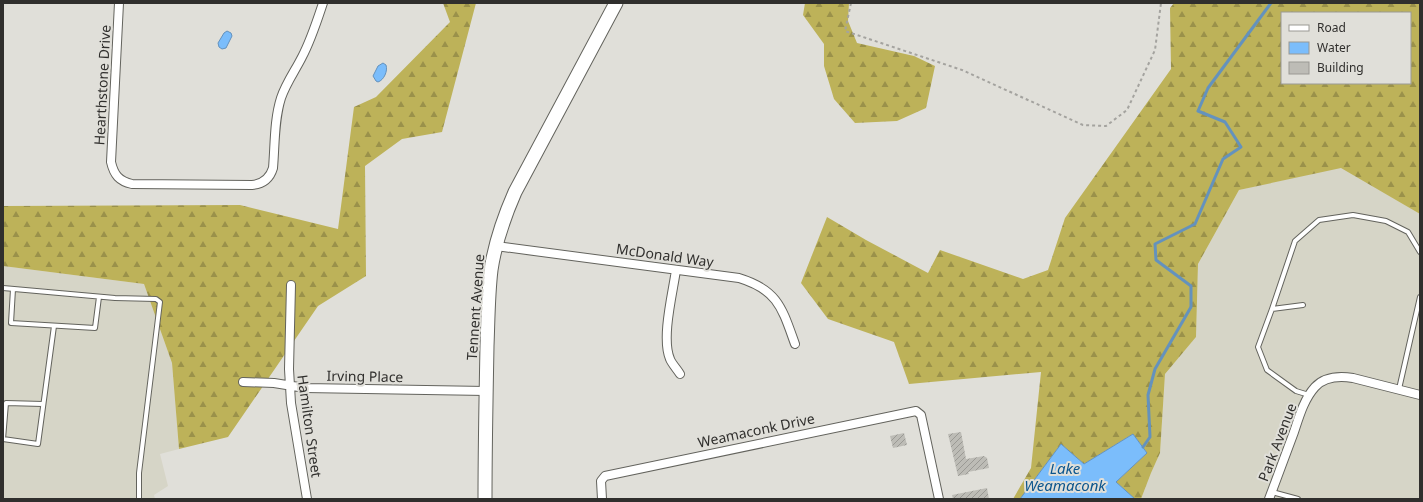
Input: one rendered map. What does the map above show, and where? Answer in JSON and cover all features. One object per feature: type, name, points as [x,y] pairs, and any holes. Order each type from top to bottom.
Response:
[{"type":"main road","name":"Tennent Avenue","points":[[485,499],[489,299],[491,271],[496,246],[504,218],[515,192],[616,3]]},
{"type":"street","name":"Hearthstone Drive","points":[[119,3],[112,154],[112,167],[118,178],[132,184],[256,185],[262,183],[272,173],[281,98],[312,34],[323,3]]},
{"type":"street","name":"McDonald Way","points":[[496,246],[739,278],[761,287],[780,305],[795,344]]},
{"type":"street","points":[[676,270],[667,332],[667,346],[670,358],[680,374]]},
{"type":"street","name":"Hamilton Street","points":[[291,285],[289,369],[291,403],[307,499]]},
{"type":"street","name":"Park Avenue","points":[[1270,496],[1303,406],[1316,386],[1324,380],[1343,377],[1353,378],[1420,395]]},
{"type":"street","name":"Irving Place","points":[[243,382],[305,388],[486,391]]},
{"type":"street","name":"Weamaconk Drive","points":[[602,499],[600,488],[602,478],[605,476],[902,412],[916,411],[921,415],[939,499]]},
{"type":"lane","points":[[1309,395],[1296,391],[1266,370],[1258,347],[1295,241],[1319,220],[1354,215],[1386,221],[1408,232],[1420,252]]},
{"type":"lane","points":[[3,288],[100,297],[156,299],[160,302],[139,473],[139,499]]},
{"type":"lane","points":[[13,289],[11,323],[95,328],[100,297]]},
{"type":"lane","points":[[1399,389],[1420,297]]},
{"type":"lane","points":[[1272,309],[1303,305]]},
{"type":"lane","points":[[44,404],[6,403],[3,439],[38,444],[44,404],[54,326]]},
{"type":"lane","points":[[1270,496],[1298,499]]},
{"type":"path","points":[[852,3],[845,31],[962,70],[1083,125],[1106,126],[1127,110],[1155,50],[1161,3]]},
{"type":"shaded area","points":[[1341,167],[1420,214],[1420,499],[1141,499],[1160,453],[1165,374],[1196,337],[1198,264],[1239,190]]},
{"type":"shaded area","points":[[3,266],[144,284],[172,363],[179,449],[160,454],[168,486],[154,495],[155,499],[3,499]]},
{"type":"green space","points":[[443,3],[476,3],[442,132],[402,139],[365,166],[366,276],[318,306],[228,437],[179,449],[172,363],[144,284],[3,266],[3,206],[240,205],[338,229],[354,107],[376,97],[450,22]]},
{"type":"green space","points":[[805,3],[849,3],[848,21],[857,43],[914,56],[935,66],[926,108],[897,121],[855,123],[834,99],[824,66],[824,44],[803,15]]},
{"type":"green space","points":[[1174,3],[1420,3],[1420,214],[1341,168],[1239,190],[1198,264],[1196,337],[1165,374],[1160,453],[1141,499],[1135,499],[1116,482],[1147,453],[1133,434],[1084,464],[1061,444],[1020,499],[1013,499],[1031,468],[1041,372],[909,384],[894,342],[828,319],[801,283],[827,217],[866,240],[928,273],[940,250],[1023,279],[1048,270],[1065,218],[1171,69],[1170,8]]},
{"type":"water","points":[[227,31],[231,33],[232,36],[226,48],[222,49],[219,47],[218,43]]},
{"type":"water","points":[[383,63],[386,65],[386,72],[384,77],[378,82],[373,76],[378,66]]},
{"type":"water","name":"Lake Weamaconk","points":[[1133,434],[1147,453],[1116,482],[1135,499],[1020,499],[1061,444],[1084,464]]},
{"type":"building","points":[[961,432],[966,459],[984,456],[987,458],[989,468],[968,472],[969,474],[958,476],[948,434]]},
{"type":"building","points":[[904,433],[907,445],[893,448],[890,436]]},
{"type":"building","points":[[987,488],[989,499],[953,499],[952,495]]},
{"type":"waterway","points":[[1143,447],[1150,437],[1148,395],[1155,369],[1191,307],[1191,286],[1156,260],[1155,244],[1195,224],[1223,159],[1241,147],[1225,122],[1198,111],[1208,88],[1271,3]]}]
